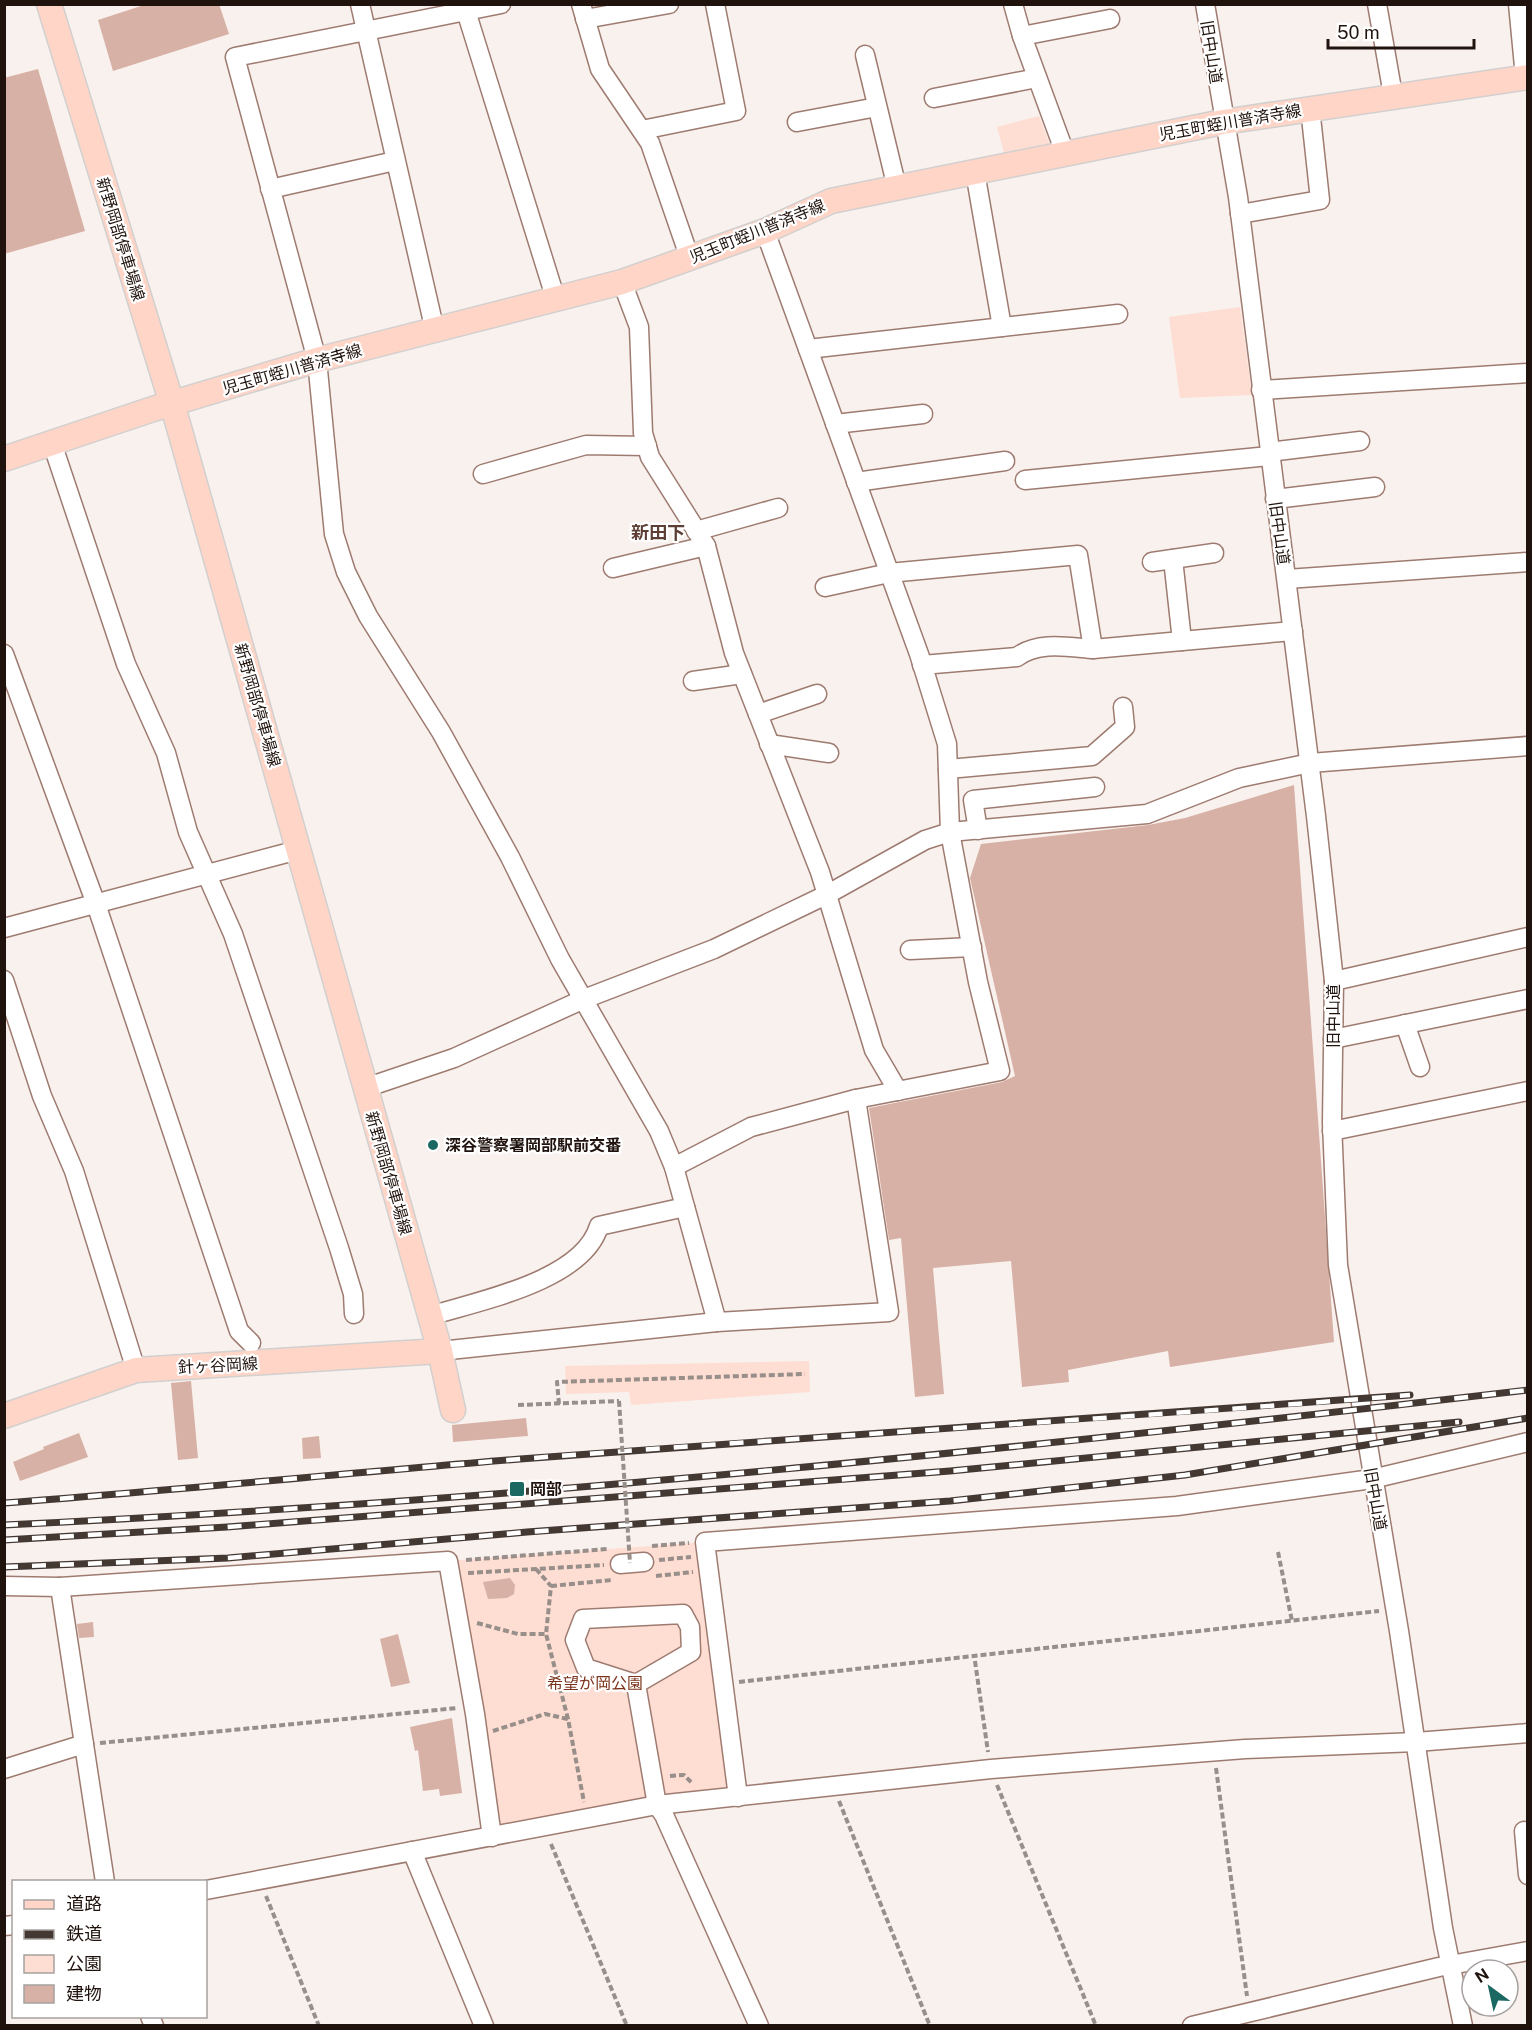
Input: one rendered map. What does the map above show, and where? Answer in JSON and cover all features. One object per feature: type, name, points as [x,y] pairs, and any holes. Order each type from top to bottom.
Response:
[{"type":"main road","name":"新野岡部停車場線","points":[[49,4],[172,403],[440,1351],[453,1410]]},
{"type":"main road","name":"児玉町蛭川普済寺線","points":[[4,459],[172,403],[317,360],[622,282],[765,231],[831,201],[1223,122],[1526,77]]},
{"type":"main road","name":"針ヶ谷岡線","points":[[4,1416],[136,1370],[440,1351]]},
{"type":"street","points":[[360,4],[435,331]]},
{"type":"street","points":[[501,4],[365,29],[235,57],[317,360],[334,534],[346,572],[368,616],[441,732],[584,999],[659,1131],[674,1167],[717,1322]]},
{"type":"street","points":[[669,4],[583,12],[600,69],[650,143],[690,259]]},
{"type":"street","points":[[642,130],[736,111],[714,4]]},
{"type":"street","points":[[1013,4],[1022,36],[1065,153]]},
{"type":"street","name":"旧中山道","points":[[1205,4],[1240,214],[1310,763],[1334,981],[1332,1131],[1338,1265],[1451,1965],[1463,2025]]},
{"type":"street","points":[[1377,4],[1393,95]]},
{"type":"street","points":[[1518,4],[1526,77]]},
{"type":"street","points":[[466,11],[556,300]]},
{"type":"street","points":[[1022,36],[1110,19]]},
{"type":"street","points":[[865,55],[897,188]]},
{"type":"street","points":[[934,98],[1037,78]]},
{"type":"street","points":[[796,122],[877,107]]},
{"type":"street","points":[[1240,214],[1320,200],[1310,108]]},
{"type":"street","points":[[270,189],[395,161]]},
{"type":"street","points":[[975,172],[1002,327]]},
{"type":"street","points":[[674,1167],[751,1127],[856,1099],[1000,1071],[972,947],[950,832],[947,744],[922,665],[765,231]]},
{"type":"street","points":[[622,282],[639,327],[643,433],[650,457],[701,539],[742,674],[828,894],[874,1050],[898,1091]]},
{"type":"street","points":[[808,349],[1118,314]]},
{"type":"street","points":[[1261,390],[1527,373]]},
{"type":"street","points":[[835,424],[923,414]]},
{"type":"street","points":[[1025,480],[1269,454],[1360,441]]},
{"type":"street","points":[[52,443],[126,664],[166,753],[188,832],[233,934],[336,1237],[353,1294],[354,1314]]},
{"type":"street","points":[[483,474],[586,445],[647,446]]},
{"type":"street","points":[[856,482],[1005,460]]},
{"type":"street","points":[[1275,500],[1375,487]]},
{"type":"street","points":[[614,568],[701,539],[778,508]]},
{"type":"street","points":[[1152,562],[1214,553]]},
{"type":"street","points":[[825,587],[889,573],[1078,555],[1093,649]]},
{"type":"street","points":[[1173,558],[1182,641]]},
{"type":"street","points":[[1287,579],[1527,562]]},
{"type":"street","points":[[922,665],[1017,657],[1028,648],[1065,646],[1093,649],[1293,631]]},
{"type":"street","points":[[4,654],[96,904],[239,1331],[250,1343]]},
{"type":"street","points":[[693,681],[742,674]]},
{"type":"street","points":[[758,714],[817,694]]},
{"type":"street","points":[[948,769],[1092,756],[1125,727],[1123,707]]},
{"type":"street","points":[[769,744],[829,753]]},
{"type":"street","points":[[365,1088],[454,1058],[584,999],[714,949],[828,894],[925,840],[950,832],[1147,814],[1239,778],[1310,763],[1527,746]]},
{"type":"street","points":[[978,830],[974,800],[1095,787]]},
{"type":"street","points":[[4,928],[298,850]]},
{"type":"street","points":[[1334,981],[1527,937]]},
{"type":"street","points":[[910,950],[972,947]]},
{"type":"street","points":[[4,980],[42,1096],[74,1171],[136,1370]]},
{"type":"street","points":[[1333,1039],[1527,999]]},
{"type":"street","points":[[1405,1024],[1420,1067]]},
{"type":"street","points":[[1332,1131],[1527,1090]]},
{"type":"street","points":[[440,1351],[717,1322],[889,1312],[856,1099]]},
{"type":"street","points":[[430,1316],[519,1289],[550,1275],[595,1241],[599,1226],[686,1208]]},
{"type":"street","points":[[738,1797],[723,1684],[700,1549],[1177,1506],[1372,1479],[1527,1442]]},
{"type":"street","points":[[4,1586],[60,1587],[449,1567],[474,1707],[492,1837]]},
{"type":"street","points":[[60,1587],[105,1880]]},
{"type":"street","points":[[683,1614],[690,1627],[691,1652],[636,1684],[586,1668],[575,1640],[583,1619],[683,1614]]},
{"type":"street","points":[[636,1684],[657,1805],[664,1815],[759,2025]]},
{"type":"street","points":[[207,1890],[657,1805],[991,1769],[1214,1752],[1416,1742],[1527,1733]]},
{"type":"street","points":[[4,1769],[84,1744]]},
{"type":"street","points":[[1524,1831],[1527,1875]]},
{"type":"street","points":[[412,1851],[484,2025]]},
{"type":"street","points":[[1192,2025],[1451,1965],[1527,1951]]},
{"type":"path","points":[[559,1404],[557,1382],[805,1374]]},
{"type":"path","points":[[518,1405],[620,1401],[631,1554]]},
{"type":"path","points":[[449,1567],[700,1549]]},
{"type":"path","points":[[676,1558],[700,1549]]},
{"type":"path","points":[[1278,1552],[1292,1621]]},
{"type":"path","points":[[449,1567],[536,1569],[589,1566]]},
{"type":"path","points":[[536,1569],[551,1586],[546,1634],[568,1719],[587,1820]]},
{"type":"path","points":[[723,1684],[1395,1609]]},
{"type":"path","points":[[459,1623],[485,1623],[518,1634],[546,1634]]},
{"type":"path","points":[[975,1661],[991,1769],[1096,2025]]},
{"type":"path","points":[[84,1744],[474,1707]]},
{"type":"path","points":[[478,1735],[545,1714],[568,1719]]},
{"type":"path","points":[[1214,1752],[1249,2012]]},
{"type":"path","points":[[833,1787],[930,2025]]},
{"type":"path","points":[[549,1840],[627,2025]]},
{"type":"path","points":[[263,1890],[319,2025]]},
{"type":"green space","points":[[1039,116],[1051,148],[1005,156],[997,127]]},
{"type":"green space","points":[[1240,307],[1252,395],[1180,398],[1169,317]]},
{"type":"green space","points":[[809,1361],[810,1392],[631,1405],[629,1392],[566,1394],[565,1366]]},
{"type":"green space","name":"希望が岡公園","points":[[705,1542],[738,1797],[492,1837],[448,1561]]},
{"type":"building","points":[[147,4],[219,4],[229,34],[113,71],[98,20]]},
{"type":"building","points":[[38,69],[85,231],[4,254],[4,78]]},
{"type":"building","points":[[1294,785],[1334,1342],[1170,1367],[1168,1351],[1068,1370],[1069,1382],[1022,1387],[1011,1261],[933,1268],[944,1394],[915,1397],[901,1238],[889,1240],[869,1108],[1002,1082],[1015,1076],[970,878],[981,844],[1148,825],[1185,818]]},
{"type":"building","points":[[191,1381],[198,1458],[178,1460],[171,1383]]},
{"type":"building","points":[[526,1418],[528,1436],[453,1442],[452,1425]]},
{"type":"building","points":[[79,1433],[88,1457],[20,1481],[13,1462]]},
{"type":"building","points":[[319,1436],[321,1458],[303,1459],[302,1438]]},
{"type":"building","points":[[510,1578],[515,1585],[514,1594],[507,1598],[488,1599],[483,1582]]},
{"type":"building","points":[[93,1622],[94,1637],[79,1638],[77,1624]]},
{"type":"building","points":[[398,1634],[410,1683],[391,1687],[380,1639]]},
{"type":"building","points":[[452,1718],[462,1793],[440,1796],[439,1789],[423,1791],[418,1750],[415,1751],[410,1727]]},
{"type":"railway","points":[[4,1525],[386,1502],[767,1471],[1148,1433],[1528,1390]]},
{"type":"railway","points":[[4,1503],[520,1459],[1410,1395]]},
{"type":"railway","points":[[4,1567],[228,1558],[527,1532],[950,1501],[1185,1475],[1528,1418]]},
{"type":"railway","points":[[4,1540],[227,1527],[950,1471],[1459,1422]]},
{"type":"place","name":"深谷警察署岡部駅前交番","points":[[433,1145]]},
{"type":"place","name":"岡部","points":[[517,1489]]},
{"type":"district","name":"新田下","points":[[658,533]]}]
